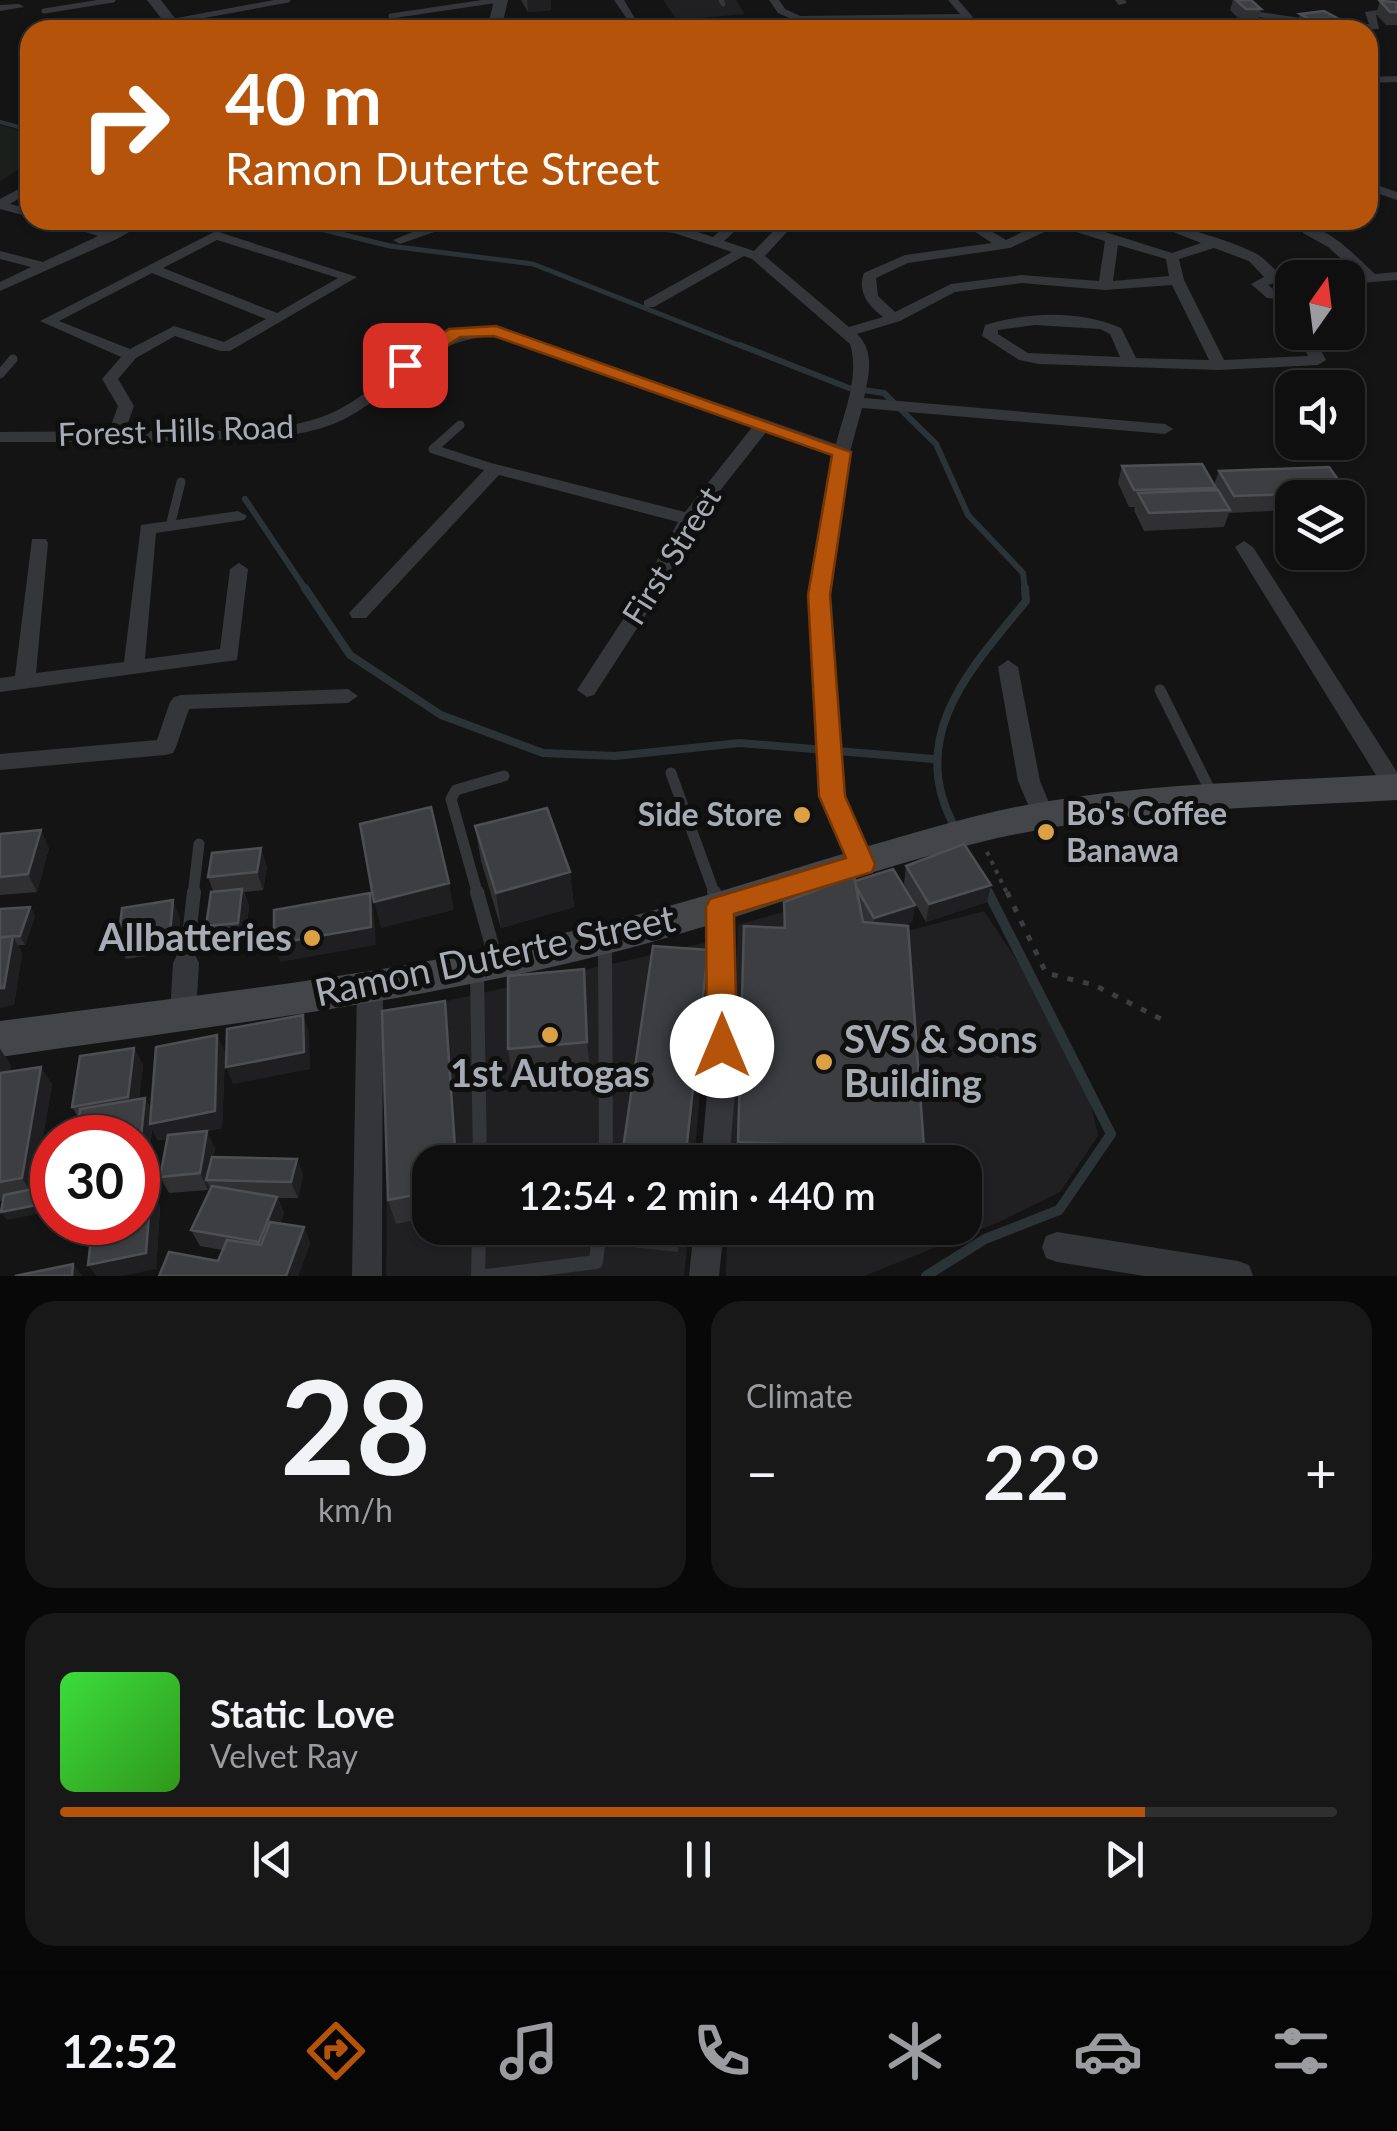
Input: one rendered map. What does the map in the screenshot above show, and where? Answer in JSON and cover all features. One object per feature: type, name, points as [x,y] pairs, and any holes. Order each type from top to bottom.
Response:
[{"type":"main road","name":"Ramon Duterte Street","points":[[0,1040],[370,987],[487,965],[605,939],[974,830],[1044,817],[1214,796],[1396,786]]},
{"type":"street","points":[[619,0],[632,20]]},
{"type":"street","points":[[774,0],[781,11],[798,19],[968,17],[953,0]]},
{"type":"street","points":[[861,0],[878,18]]},
{"type":"street","points":[[1244,0],[1257,14],[1296,20]]},
{"type":"street","points":[[0,8],[19,7]]},
{"type":"street","points":[[1373,20],[1370,12],[1397,10]]},
{"type":"street","points":[[91,230],[112,236]]},
{"type":"street","points":[[0,287],[124,230]]},
{"type":"street","points":[[400,240],[427,230]]},
{"type":"street","points":[[669,230],[750,253],[849,332],[862,358],[819,595],[832,796],[862,864]]},
{"type":"street","points":[[716,241],[729,230]]},
{"type":"street","points":[[649,304],[750,253],[779,230]]},
{"type":"street","points":[[981,230],[1005,244]]},
{"type":"street","points":[[896,318],[874,301],[867,286],[869,276],[904,259],[1005,244],[1035,230]]},
{"type":"street","points":[[1085,230],[1172,257],[1209,245]]},
{"type":"street","points":[[1174,230],[1254,258],[1275,280]]},
{"type":"street","points":[[1308,230],[1333,244],[1370,277]]},
{"type":"street","points":[[115,437],[126,406],[110,379],[131,355],[174,331],[225,348],[350,277],[216,235],[47,320],[131,355]]},
{"type":"street","points":[[1104,286],[1112,239]]},
{"type":"street","points":[[0,255],[44,266]]},
{"type":"street","points":[[1172,257],[1177,280],[1218,365]]},
{"type":"street","points":[[152,268],[277,318]]},
{"type":"street","points":[[1365,278],[1397,276]]},
{"type":"street","points":[[849,332],[896,318],[951,288],[1021,279],[1104,286],[1177,280]]},
{"type":"street","points":[[1130,362],[1116,331],[1095,323],[1007,320],[990,328],[990,336],[1024,358],[1130,362],[1218,365],[1318,360],[1313,350]]},
{"type":"street","name":"Forest Hills Road","points":[[0,437],[224,434],[320,424],[343,413],[436,341],[479,330],[496,331],[842,452]]},
{"type":"street","points":[[857,394],[898,406],[1165,429]]},
{"type":"street","name":"First Street","points":[[587,690],[644,602],[689,519],[763,425]]},
{"type":"street","points":[[359,613],[494,469],[689,519]]},
{"type":"street","points":[[134,668],[147,529],[238,516]]},
{"type":"street","points":[[24,681],[39,543]]},
{"type":"street","points":[[1244,548],[1396,786]]},
{"type":"street","points":[[0,684],[230,655],[239,569]]},
{"type":"street","points":[[1008,667],[1029,780],[1044,817]]},
{"type":"street","points":[[0,762],[165,747],[181,702],[348,696]]},
{"type":"street","points":[[716,1145],[722,1082],[720,907]]},
{"type":"street","points":[[183,1014],[186,963]]},
{"type":"street","points":[[367,1276],[370,987]]},
{"type":"street","points":[[704,1276],[707,1245]]},
{"type":"street","points":[[1057,1247],[1238,1276]]},
{"type":"lane","points":[[44,11],[113,0]]},
{"type":"lane","points":[[200,20],[288,0]]},
{"type":"lane","points":[[391,16],[500,0]]},
{"type":"lane","points":[[0,374],[13,359]]},
{"type":"lane","points":[[460,425],[433,450],[494,469]]},
{"type":"lane","points":[[170,526],[180,482]]},
{"type":"lane","points":[[1160,690],[1214,796]]},
{"type":"lane","points":[[672,773],[720,907]]},
{"type":"lane","points":[[481,1145],[487,965],[450,798],[456,790],[504,776]]},
{"type":"lane","points":[[186,963],[199,844]]},
{"type":"lane","points":[[605,939],[606,1145]]},
{"type":"lane","points":[[481,1245],[482,1276],[596,1262],[598,1245]]},
{"type":"path","points":[[974,830],[1046,973],[1094,985],[1163,1020]]},
{"type":"shaded area","points":[[663,0],[736,0],[745,14],[677,20]]},
{"type":"shaded area","points":[[0,125],[20,130],[20,169],[0,181]]},
{"type":"shaded area","points":[[846,894],[866,942],[984,911],[1022,968],[1090,1099],[1098,1136],[1060,1192],[982,1229],[982,1145],[730,1145],[738,925]]},
{"type":"shaded area","points":[[713,941],[695,1145],[412,1145],[412,1245],[687,1245],[684,1276],[386,1276],[389,1014]]},
{"type":"shaded area","points":[[727,1245],[942,1245],[864,1276],[726,1276]]},
{"type":"building","points":[[1236,0],[1251,0],[1261,9],[1246,9]]},
{"type":"building","points":[[1380,1],[1397,2],[1397,12],[1390,12]]},
{"type":"building","points":[[1324,11],[1337,18],[1311,20],[1300,14]]},
{"type":"building","points":[[1202,464],[1216,488],[1134,490],[1122,466]]},
{"type":"building","points":[[1329,467],[1338,480],[1275,480],[1275,495],[1234,496],[1219,471]]},
{"type":"building","points":[[1218,490],[1230,510],[1149,513],[1138,493]]},
{"type":"building","points":[[431,807],[449,883],[374,902],[360,824]]},
{"type":"building","points":[[547,808],[570,872],[496,893],[475,826]]},
{"type":"building","points":[[41,830],[28,874],[0,877],[0,834]]},
{"type":"building","points":[[964,844],[991,885],[929,904],[906,866]]},
{"type":"building","points":[[261,848],[257,872],[208,877],[212,853]]},
{"type":"building","points":[[893,869],[915,905],[874,918],[855,881]]},
{"type":"building","name":"SVS & Sons Building","points":[[854,876],[863,922],[908,926],[924,1145],[738,1142],[744,926],[785,928],[784,902]]},
{"type":"building","points":[[242,889],[238,923],[206,926],[211,892]]},
{"type":"building","points":[[370,893],[371,927],[274,944],[274,910]]},
{"type":"building","points":[[173,900],[170,933],[118,942],[122,908]]},
{"type":"building","points":[[30,907],[20,936],[0,937],[0,909]]},
{"type":"building","points":[[13,936],[4,988],[0,988],[0,938]]},
{"type":"building","points":[[653,946],[708,950],[687,1145],[624,1145]]},
{"type":"building","name":"1st Autogas","points":[[584,969],[587,1042],[508,1049],[508,976]]},
{"type":"building","points":[[445,1001],[455,1145],[412,1145],[412,1195],[388,1200],[382,1011]]},
{"type":"building","points":[[303,1015],[304,1052],[226,1067],[227,1029]]},
{"type":"building","points":[[217,1035],[215,1111],[160,1122],[160,1115],[151,1115],[156,1047]]},
{"type":"building","points":[[134,1048],[128,1097],[72,1107],[80,1056]]},
{"type":"building","points":[[41,1067],[22,1178],[0,1182],[0,1073]]},
{"type":"building","points":[[145,1098],[143,1115],[79,1115],[80,1109]]},
{"type":"building","points":[[207,1131],[200,1173],[160,1177],[168,1135]]},
{"type":"building","points":[[212,1157],[297,1159],[291,1182],[206,1180]]},
{"type":"building","points":[[212,1186],[277,1197],[259,1242],[191,1230]]},
{"type":"building","points":[[30,1190],[30,1206],[1,1212],[4,1195]]},
{"type":"building","points":[[270,1222],[304,1227],[286,1276],[159,1276],[169,1252],[218,1261],[227,1240],[261,1245]]},
{"type":"building","points":[[90,1245],[147,1245],[146,1253],[88,1265]]},
{"type":"building","points":[[73,1264],[72,1276],[15,1276]]},
{"type":"waterway","points":[[0,122],[20,127]]},
{"type":"waterway","points":[[325,230],[390,246],[533,264],[746,348]]},
{"type":"waterway","points":[[740,345],[849,388],[884,393],[936,444],[968,515],[1023,573],[1025,590]]},
{"type":"waterway","points":[[245,499],[306,590]]},
{"type":"waterway","points":[[305,588],[350,655],[441,715],[543,753],[615,756],[740,743],[934,759]]},
{"type":"waterway","points":[[955,827],[941,795],[937,764],[941,734],[966,679],[1026,601],[1025,588]]},
{"type":"waterway","points":[[986,889],[989,895]]},
{"type":"waterway","points":[[926,1276],[985,1239],[1059,1210],[1111,1134],[988,892]]},
{"type":"place","name":"Side Store","points":[[802,815]]},
{"type":"place","name":"Bo's Coffee Banawa","points":[[1046,832]]},
{"type":"place","name":"Allbatteries","points":[[312,938]]},
{"type":"place","name":"1st Autogas","points":[[550,1035]]},
{"type":"place","name":"SVS & Sons Building","points":[[824,1062]]},
{"type":"route","points":[[405,365],[436,341],[456,332],[496,331],[842,452],[819,595],[832,796],[862,864],[720,907],[722,1046]]}]
